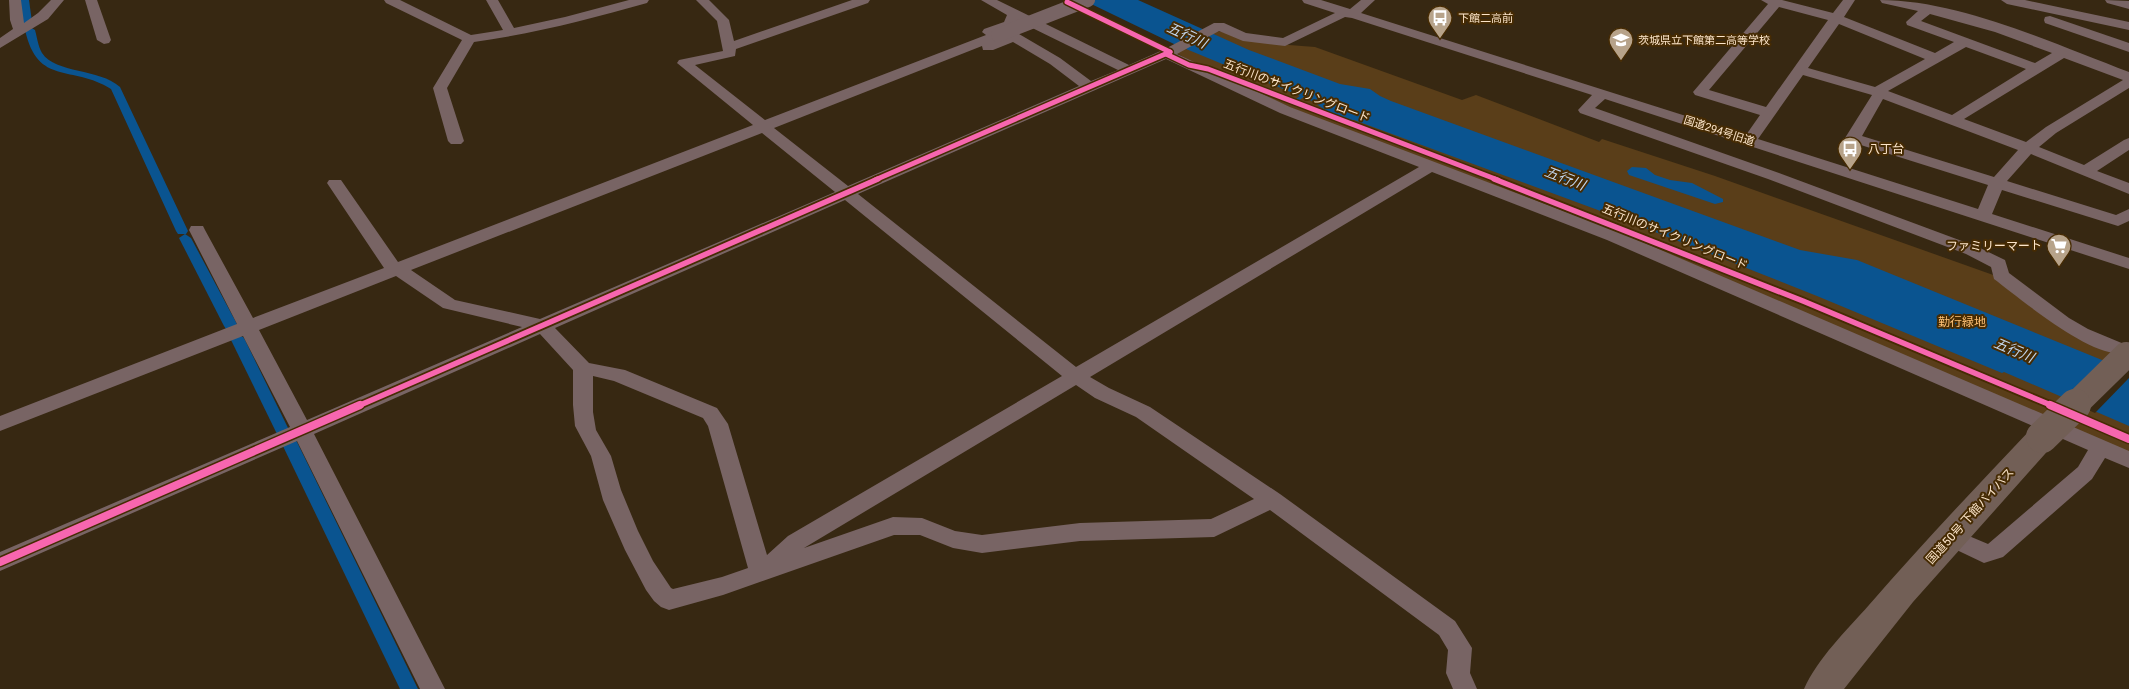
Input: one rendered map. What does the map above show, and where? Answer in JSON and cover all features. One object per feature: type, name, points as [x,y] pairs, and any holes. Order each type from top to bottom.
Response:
[{"type":"highway","name":"国道50号 下館バイパス","points":[[1822,689],[1854,647],[1950,537],[2124,352]]},
{"type":"street","points":[[15,0],[17,25],[20,30]]},
{"type":"street","points":[[0,44],[43,16],[58,0]]},
{"type":"street","points":[[90,0],[104,40]]},
{"type":"street","points":[[390,0],[469,39],[511,33],[567,21],[643,0]]},
{"type":"street","points":[[492,0],[511,33]]},
{"type":"street","points":[[702,0],[723,20],[730,53],[684,63],[1075,376],[1102,393],[1143,412],[1272,500],[1447,628],[1460,648],[1458,673],[1466,689]]},
{"type":"street","points":[[730,47],[864,0]]},
{"type":"street","points":[[987,0],[1009,27],[1089,87]]},
{"type":"street","points":[[0,424],[826,102],[1009,27],[1088,0]]},
{"type":"street","name":"国道294号旧道","points":[[1308,0],[2129,264]]},
{"type":"street","points":[[0,562],[1129,70],[1219,26],[1243,37],[1284,42],[1347,14],[1369,0]]},
{"type":"street","points":[[1749,141],[1849,0]]},
{"type":"street","points":[[1886,0],[1957,16],[2129,77]]},
{"type":"street","points":[[2007,0],[2129,26]]},
{"type":"street","points":[[2079,15],[2087,0]]},
{"type":"street","points":[[2111,0],[2129,5]]},
{"type":"street","points":[[1769,113],[1700,92],[1772,1],[1836,18],[1936,58]]},
{"type":"street","points":[[1928,10],[1912,22],[2035,68]]},
{"type":"street","points":[[2020,37],[2062,12]]},
{"type":"street","points":[[0,21],[16,14]]},
{"type":"street","points":[[2050,20],[2129,48]]},
{"type":"street","points":[[1009,27],[1129,70]]},
{"type":"street","points":[[456,141],[440,88],[469,39]]},
{"type":"street","points":[[1966,42],[1878,93],[1854,138],[2118,221],[2129,214]]},
{"type":"street","points":[[1169,52],[1285,110],[1613,236],[2129,460]]},
{"type":"street","points":[[1953,120],[2062,53]]},
{"type":"street","points":[[1800,70],[1878,93],[1953,120],[2129,189]]},
{"type":"street","points":[[1983,217],[1996,184],[2028,148],[2051,130],[2129,82]]},
{"type":"street","points":[[1602,93],[1585,110],[1772,175],[1953,243],[1990,259],[1999,264],[2000,275],[2063,322],[2124,352]]},
{"type":"street","points":[[2086,171],[2129,143]]},
{"type":"street","points":[[763,572],[796,542],[1431,166]]},
{"type":"street","points":[[335,183],[396,270],[450,304],[543,326],[583,368],[618,376],[710,413],[717,420],[763,572]]},
{"type":"street","points":[[197,230],[302,430],[433,689]]},
{"type":"street","points":[[583,368],[584,425],[587,434],[601,455],[609,489],[650,578],[665,599],[669,600],[763,572],[898,525],[922,526],[953,539],[982,544],[1080,532],[1214,528],[1272,500]]},
{"type":"street","points":[[1950,537],[1984,554],[1995,552],[2085,473],[2101,447]]},
{"type":"green space","name":"勤行緑地","points":[[1217,31],[1289,45],[1315,47],[1462,100],[1476,95],[1599,142],[1602,139],[1715,176],[1996,276],[2129,355],[2129,455],[1305,114],[1195,64],[1175,52]]},
{"type":"water","name":"五行川","points":[[1083,0],[1138,0],[1249,50],[1340,84],[1370,89],[1391,101],[1800,250],[1857,260],[2129,371],[2129,426],[2004,372],[2002,373],[1817,296],[1625,220],[1354,120],[1340,118],[1311,100],[1304,97],[1299,100],[1296,99],[1300,96],[1174,44]]},
{"type":"water","points":[[1632,167],[1646,168],[1655,175],[1670,180],[1692,183],[1723,199],[1723,202],[1715,204],[1629,175],[1627,171]]},
{"type":"pier","points":[[2129,369],[2129,378],[2095,413],[2066,400]]},
{"type":"waterway","points":[[24,0],[27,22]]},
{"type":"waterway","points":[[30,30],[36,51],[45,62],[64,70],[96,77],[114,87]]},
{"type":"waterway","points":[[116,89],[182,231]]},
{"type":"waterway","points":[[185,238],[231,326]]},
{"type":"waterway","points":[[238,340],[283,432]]},
{"type":"waterway","points":[[289,442],[409,689]]},
{"type":"cycle path","points":[[1067,2],[1170,52]]},
{"type":"cycle path","points":[[0,562],[1170,52]]},
{"type":"cycle path","name":"五行川のサイクリングロード","points":[[1166,54],[1189,65],[1208,69],[1694,257],[1912,346],[2129,439]]},
{"type":"place","name":"下館二高前","points":[[1440,39]]},
{"type":"place","name":"茨城県立下館第二高等学校","points":[[1621,61]]},
{"type":"place","name":"八丁台","points":[[1850,170]]},
{"type":"place","name":"ファミリーマート","points":[[2059,267]]}]
